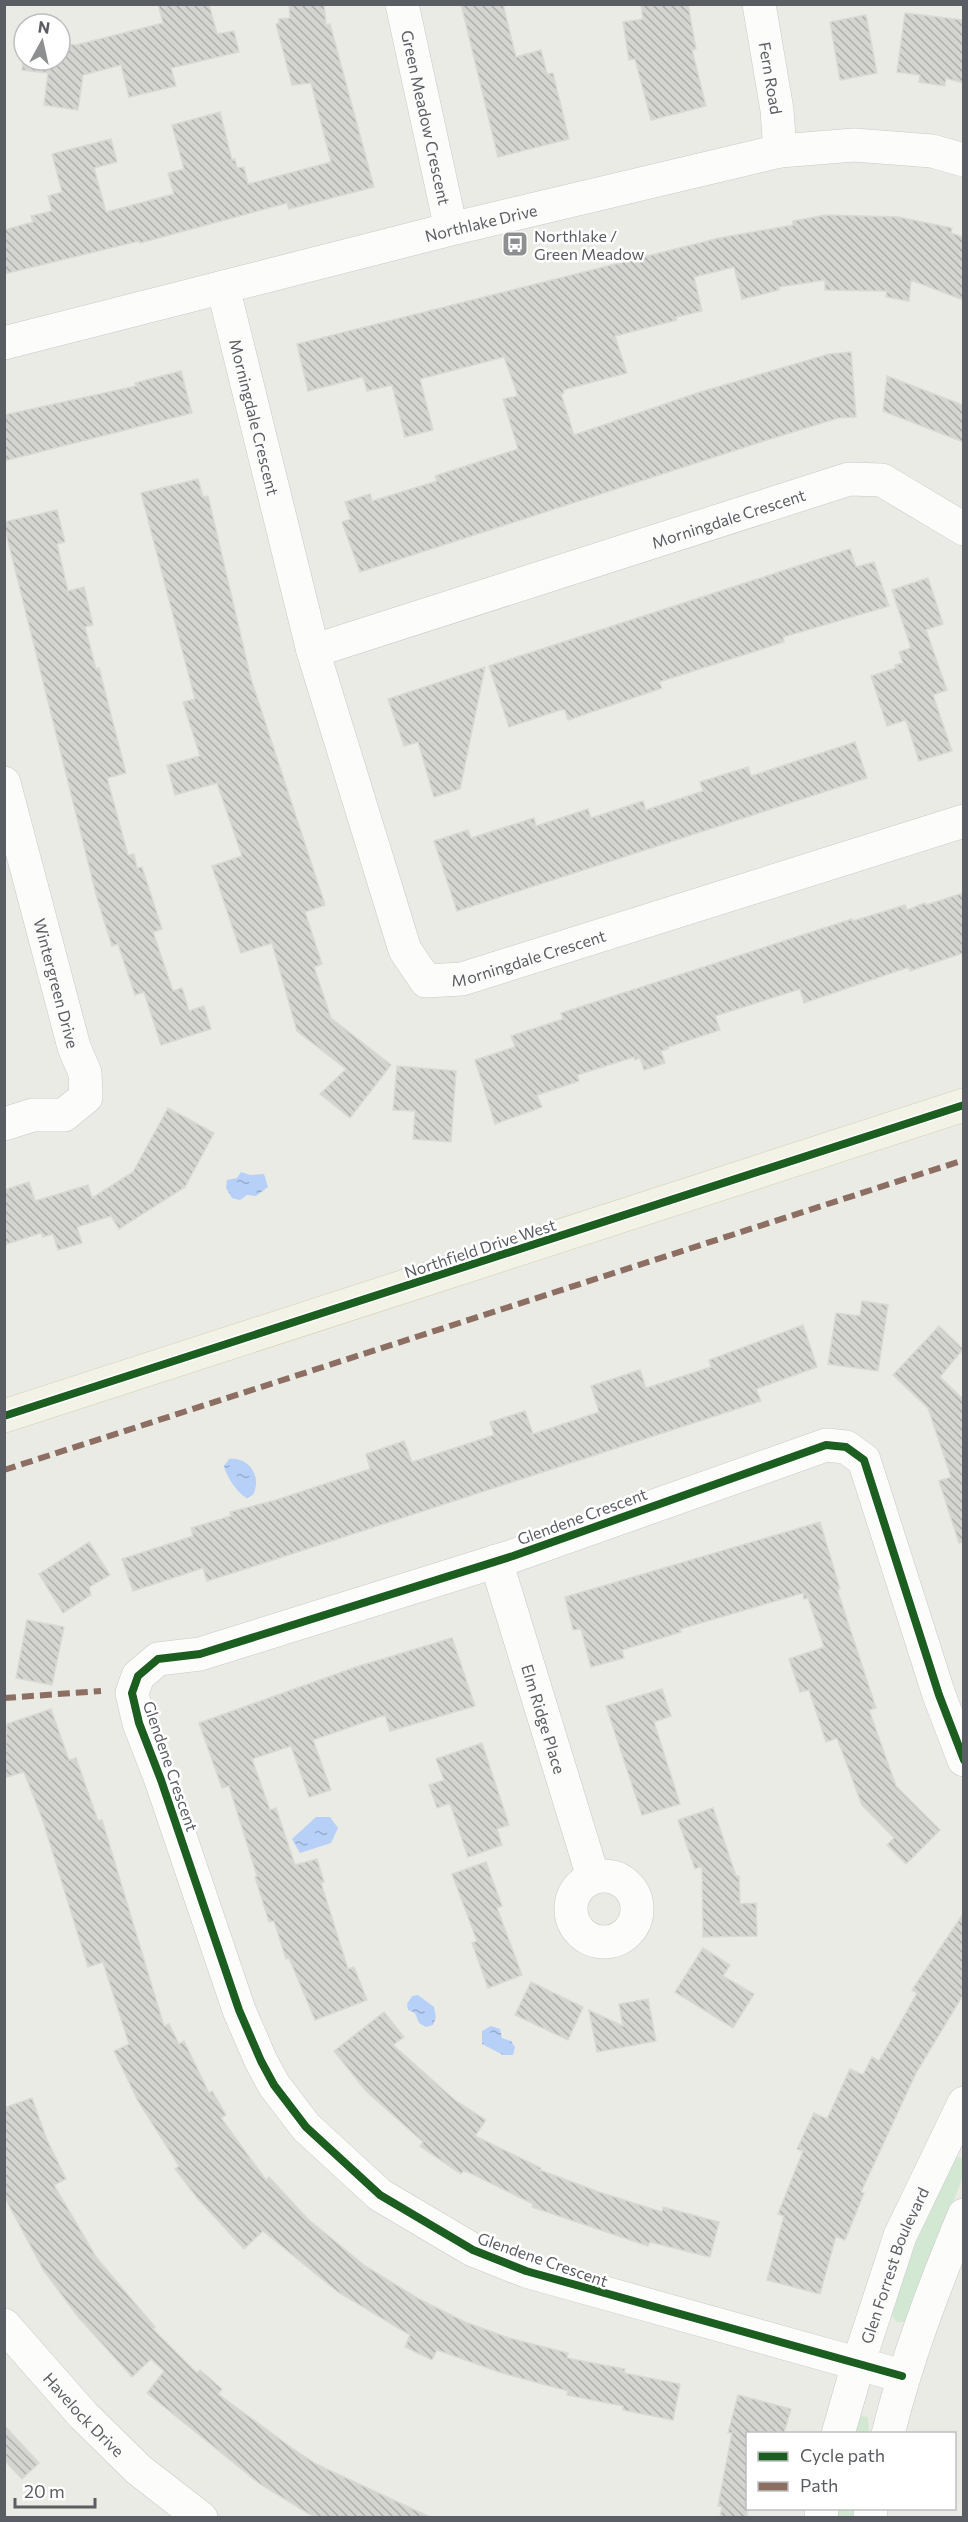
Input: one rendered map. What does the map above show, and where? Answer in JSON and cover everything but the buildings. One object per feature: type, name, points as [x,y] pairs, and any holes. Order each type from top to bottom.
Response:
[{"type":"main road","name":"Northfield Drive West","points":[[4,1416],[963,1105]]},
{"type":"street","name":"Green Meadow Crescent","points":[[402,4],[451,229]]},
{"type":"street","name":"Fern Road","points":[[759,4],[777,110],[780,151]]},
{"type":"street","name":"Northlake Drive","points":[[4,344],[451,229],[780,151],[854,145],[932,151],[963,160]]},
{"type":"street","name":"Morningdale Crescent","points":[[223,287],[314,651],[405,950],[426,981],[462,979],[963,821]]},
{"type":"street","name":"Morningdale Crescent","points":[[314,651],[849,479],[882,480],[963,529]]},
{"type":"street","name":"Wintergreen Drive","points":[[4,783],[74,1047],[85,1072],[86,1097],[64,1115],[33,1115],[4,1124]]},
{"type":"street","name":"Glendene Crescent","points":[[902,2376],[858,2361],[576,2286],[472,2250],[380,2195],[306,2127],[274,2085],[261,2061],[239,2010],[160,1776],[139,1723],[132,1693],[134,1682],[158,1659],[200,1654],[496,1561],[826,1445],[846,1447],[864,1460],[939,1695],[963,1760]]},
{"type":"street","name":"Elm Ridge Place","points":[[496,1561],[593,1877]]},
{"type":"street","name":"Glen Forrest Boulevard","points":[[838,2432],[858,2361],[900,2236],[963,2103]]},
{"type":"street","points":[[888,2432],[902,2376],[922,2315],[963,2215]]},
{"type":"street","name":"Havelock Drive","points":[[6,2330],[83,2415],[139,2470],[201,2517]]},
{"type":"green space","points":[[958,2157],[963,2158],[963,2176],[911,2312],[905,2322],[897,2322],[892,2315],[908,2256],[950,2161]]},
{"type":"green space","points":[[862,2416],[868,2417],[869,2432],[853,2432],[855,2424]]},
{"type":"green space","points":[[835,2510],[854,2510],[852,2517],[834,2518]]},
{"type":"water","points":[[241,1172],[250,1175],[264,1174],[268,1187],[256,1196],[247,1195],[240,1200],[232,1198],[226,1188],[227,1180],[237,1178]]},
{"type":"water","points":[[229,1459],[243,1461],[252,1470],[256,1482],[253,1495],[247,1498],[240,1493],[227,1475],[224,1466]]},
{"type":"water","points":[[316,1817],[330,1817],[338,1828],[331,1843],[300,1853],[292,1839]]},
{"type":"water","points":[[418,1995],[434,2007],[436,2017],[433,2025],[426,2027],[419,2023],[415,2013],[408,2010],[407,2004],[412,1996]]},
{"type":"water","points":[[491,2026],[500,2029],[502,2038],[511,2041],[515,2047],[513,2055],[503,2055],[482,2044],[482,2031]]},
{"type":"marked path","points":[[4,1470],[964,1160]]},
{"type":"marked path","points":[[4,1698],[101,1691]]},
{"type":"cycle path","points":[[4,1416],[964,1105]]},
{"type":"cycle path","points":[[902,2376],[526,2271],[473,2250],[380,2195],[306,2127],[274,2085],[261,2061],[239,2010],[161,1780],[139,1723],[132,1693],[138,1676],[158,1659],[200,1654],[513,1556],[826,1445],[846,1447],[864,1460],[939,1695],[964,1760]]},
{"type":"place","name":"Northlake / Green Meadow","points":[[515,244]]}]
